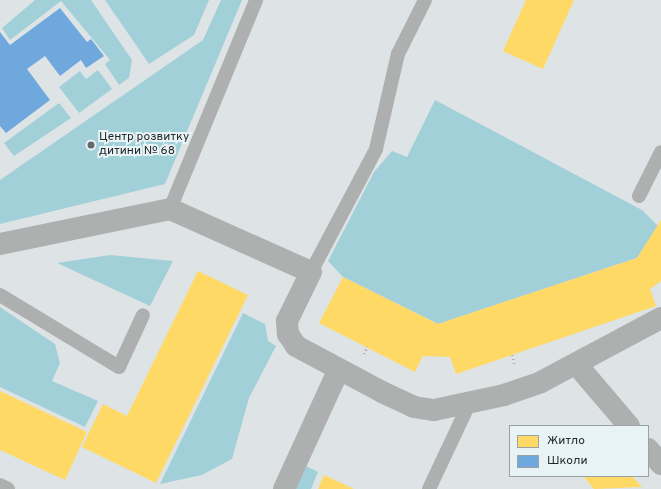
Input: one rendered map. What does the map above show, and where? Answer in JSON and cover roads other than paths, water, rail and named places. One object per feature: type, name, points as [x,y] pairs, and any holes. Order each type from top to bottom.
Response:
[{"type":"street","points":[[0,244],[170,209],[311,272],[292,308],[288,334],[296,346],[338,371],[414,407],[434,410],[469,404],[504,395],[577,365],[661,318]]},
{"type":"street","points":[[577,365],[628,425]]},
{"type":"street","points":[[284,489],[338,371]]},
{"type":"street","points":[[649,450],[661,464]]},
{"type":"lane","points":[[170,209],[256,0]]},
{"type":"lane","points":[[311,272],[376,149],[398,54],[425,0]]},
{"type":"lane","points":[[639,196],[661,152]]},
{"type":"lane","points":[[0,295],[118,367],[143,315]]},
{"type":"lane","points":[[429,489],[469,404]]},
{"type":"lane","points":[[0,485],[8,489]]},
{"type":"place","name":"Центр розвитку дитини № 68","points":[[91,145]]}]
